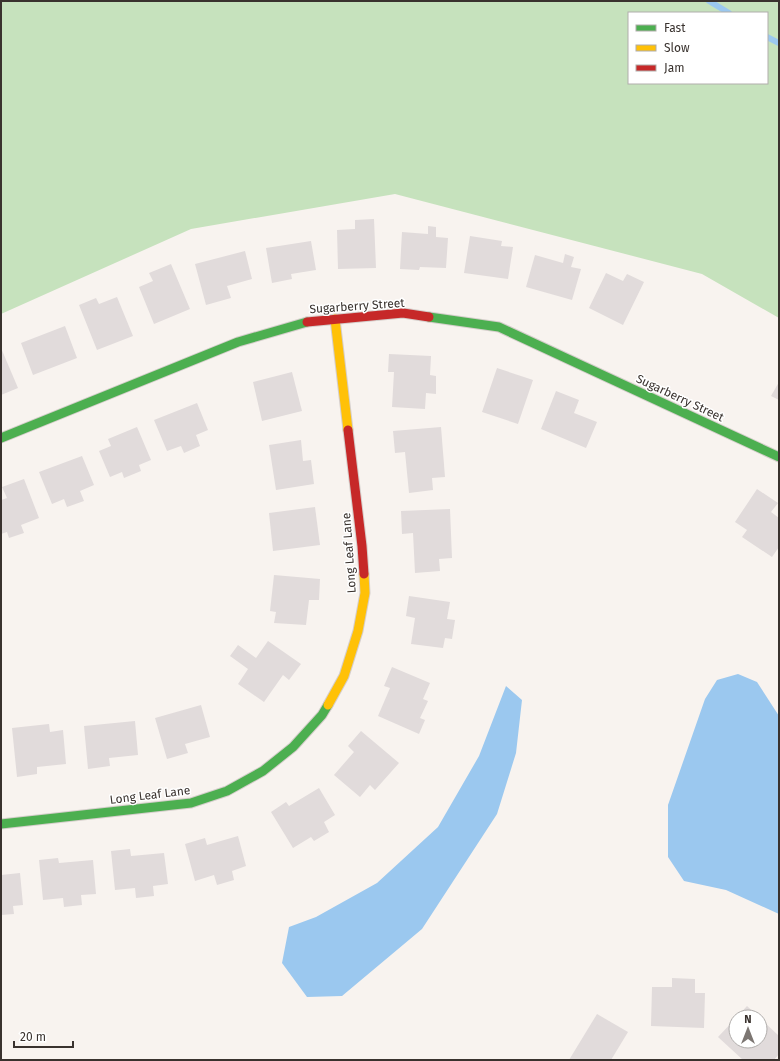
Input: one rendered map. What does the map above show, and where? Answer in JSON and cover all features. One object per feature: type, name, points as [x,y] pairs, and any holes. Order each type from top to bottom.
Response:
[{"type":"street","name":"Sugarberry Street","points":[[1,438],[238,342],[304,322],[403,313],[499,327],[779,457]]},
{"type":"street","name":"Long Leaf Lane","points":[[1,824],[191,803],[227,791],[263,771],[293,747],[322,715],[344,676],[358,631],[365,593],[362,546],[335,318]]},
{"type":"green space","points":[[1,1],[779,1],[779,318],[702,274],[395,194],[191,229],[1,314]]},
{"type":"water","points":[[738,674],[757,682],[779,716],[779,914],[726,890],[684,881],[668,857],[668,805],[705,699],[717,680]]},
{"type":"water","points":[[506,686],[522,700],[516,753],[497,814],[422,929],[342,996],[307,997],[282,963],[289,927],[316,917],[377,883],[438,827],[479,756]]},
{"type":"building","points":[[374,219],[376,268],[338,269],[337,230],[355,229],[355,220]]},
{"type":"building","points":[[428,226],[436,227],[436,237],[448,238],[446,268],[420,267],[419,270],[400,269],[402,232],[428,234]]},
{"type":"building","points":[[470,236],[502,241],[501,246],[513,247],[508,279],[464,273]]},
{"type":"building","points":[[311,241],[316,270],[291,274],[292,279],[272,283],[266,248]]},
{"type":"building","points":[[245,251],[252,279],[227,286],[231,298],[206,305],[195,264]]},
{"type":"building","points":[[565,254],[574,257],[571,267],[581,269],[572,300],[526,287],[535,255],[563,263]]},
{"type":"building","points":[[171,264],[190,309],[154,324],[139,287],[153,281],[149,273]]},
{"type":"building","points":[[606,273],[623,281],[627,274],[644,282],[623,325],[589,308]]},
{"type":"building","points":[[117,297],[133,336],[97,350],[79,305],[96,298],[99,304]]},
{"type":"building","points":[[65,326],[77,358],[33,375],[21,343]]},
{"type":"building","points":[[1,348],[18,388],[1,395]]},
{"type":"building","points":[[389,354],[431,356],[430,375],[436,376],[436,394],[426,393],[425,409],[392,407],[394,372],[388,372]]},
{"type":"building","points":[[497,368],[533,380],[518,424],[482,412]]},
{"type":"building","points":[[292,372],[302,411],[262,421],[253,382]]},
{"type":"building","points":[[779,382],[779,400],[771,396]]},
{"type":"building","points":[[556,391],[579,400],[574,413],[597,422],[586,448],[541,429]]},
{"type":"building","points":[[197,403],[208,430],[196,435],[200,446],[184,453],[181,446],[167,451],[154,420]]},
{"type":"building","points":[[137,427],[151,460],[139,465],[141,471],[124,478],[122,472],[110,477],[99,451],[111,446],[108,439]]},
{"type":"building","points":[[441,427],[445,477],[432,478],[433,490],[409,493],[405,452],[395,453],[393,431]]},
{"type":"building","points":[[301,440],[303,461],[311,460],[314,484],[276,490],[269,445]]},
{"type":"building","points":[[82,456],[94,485],[80,491],[84,501],[67,507],[64,499],[52,504],[39,472]]},
{"type":"building","points":[[24,479],[39,518],[21,525],[24,533],[9,538],[7,532],[1,534],[1,500],[7,498],[2,487]]},
{"type":"building","points":[[757,489],[778,503],[771,512],[779,518],[779,547],[772,557],[742,537],[747,530],[735,522]]},
{"type":"building","points":[[315,507],[320,545],[273,551],[269,513]]},
{"type":"building","points":[[450,509],[452,558],[439,559],[440,571],[415,573],[413,533],[402,534],[401,511]]},
{"type":"building","points":[[274,575],[320,579],[319,600],[309,600],[306,625],[274,623],[276,612],[270,611]]},
{"type":"building","points":[[409,596],[450,602],[447,619],[455,620],[452,639],[445,638],[443,648],[411,644],[415,618],[406,616]]},
{"type":"building","points":[[268,641],[301,664],[289,680],[283,675],[264,702],[238,684],[248,669],[230,656],[238,645],[256,658]]},
{"type":"building","points":[[392,667],[430,683],[423,699],[428,701],[420,718],[425,720],[419,734],[378,716],[390,688],[384,686]]},
{"type":"building","points":[[201,705],[210,737],[185,744],[188,753],[167,759],[155,718]]},
{"type":"building","points":[[135,721],[138,755],[109,758],[110,766],[88,769],[84,726]]},
{"type":"building","points":[[49,724],[50,732],[63,730],[66,764],[37,767],[37,774],[17,777],[12,728]]},
{"type":"building","points":[[361,731],[399,763],[375,790],[370,785],[360,797],[334,775],[354,752],[348,746]]},
{"type":"building","points":[[319,788],[335,815],[324,822],[329,832],[314,841],[311,837],[293,848],[271,812],[286,802],[289,806]]},
{"type":"building","points":[[238,836],[246,866],[232,871],[234,880],[217,885],[214,875],[195,881],[185,844],[205,838],[207,845]]},
{"type":"building","points":[[130,849],[131,856],[164,853],[168,884],[153,886],[154,896],[136,898],[135,888],[115,890],[111,851]]},
{"type":"building","points":[[58,858],[59,863],[93,860],[96,894],[81,895],[82,905],[64,907],[63,898],[43,900],[39,860]]},
{"type":"building","points":[[20,873],[23,905],[13,906],[14,914],[1,915],[1,875]]},
{"type":"building","points":[[672,978],[695,979],[695,993],[705,993],[704,1028],[651,1026],[652,987],[672,987]]},
{"type":"building","points":[[597,1014],[628,1032],[611,1060],[569,1060]]},
{"type":"building","points":[[728,1026],[728,1046],[718,1037]]},
{"type":"building","points":[[768,1026],[779,1036],[779,1054],[774,1060],[743,1060],[731,1049],[768,1049]]},
{"type":"waterway","points":[[709,1],[727,12]]},
{"type":"waterway","points":[[768,38],[779,43]]},
{"type":"traffic: fast","points":[[429,317],[499,327],[779,457]]},
{"type":"traffic: fast","points":[[1,438],[238,342],[307,322]]},
{"type":"traffic: fast","points":[[1,824],[191,803],[227,791],[263,771],[293,747],[322,715],[328,705]]},
{"type":"traffic: slow","points":[[335,319],[348,430]]},
{"type":"traffic: slow","points":[[328,705],[344,676],[358,631],[365,593],[364,574]]},
{"type":"traffic: jam","points":[[307,322],[403,313],[429,317]]},
{"type":"traffic: jam","points":[[348,430],[364,574]]}]
